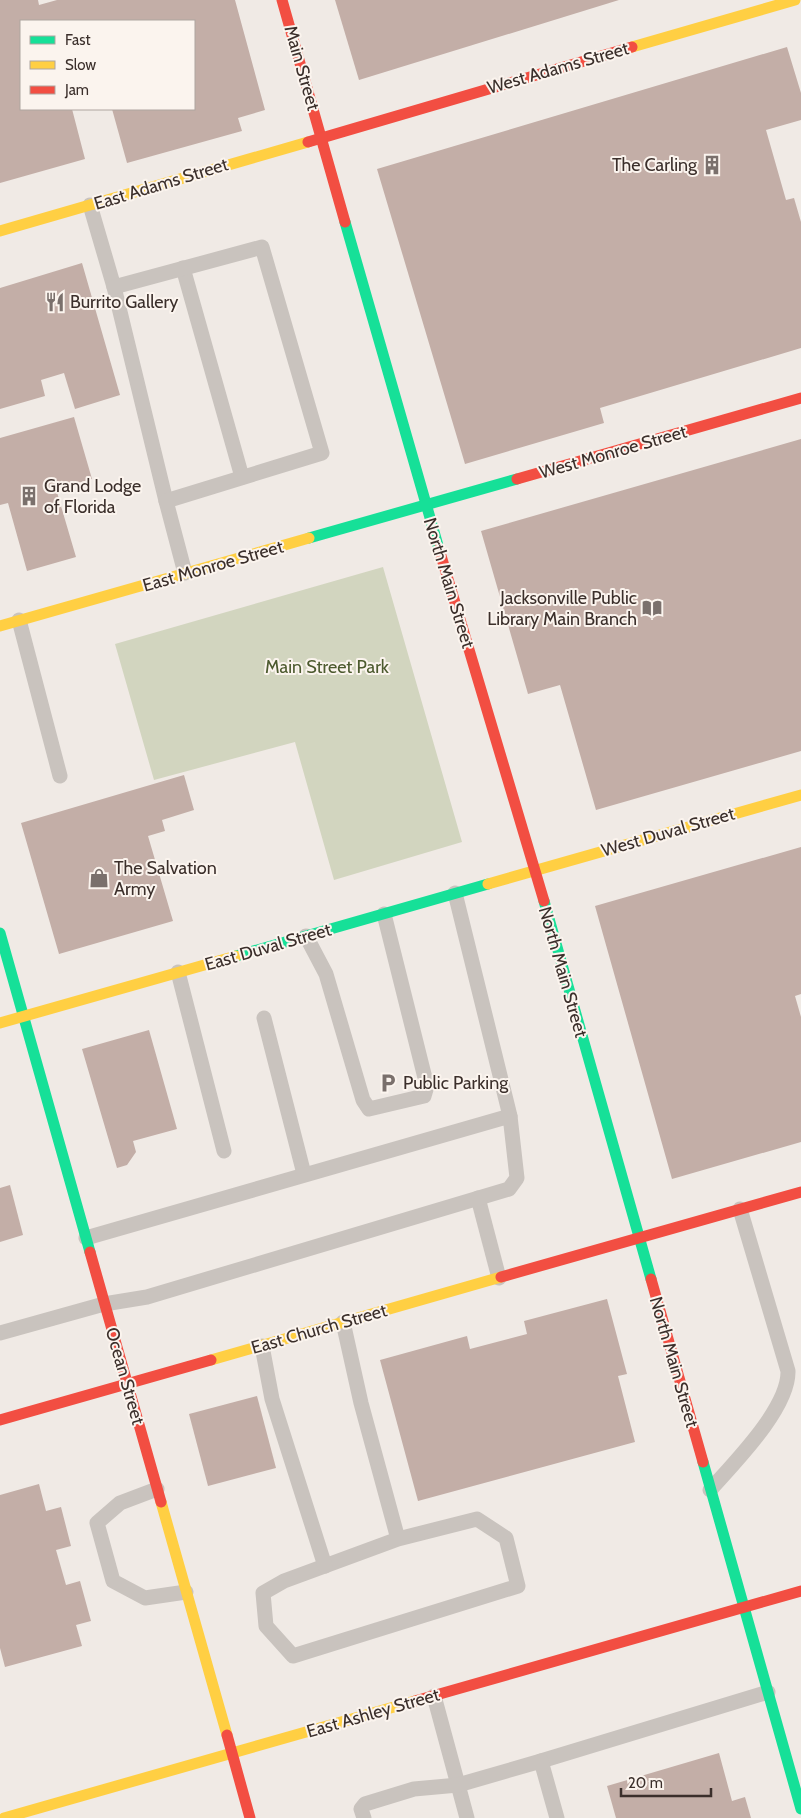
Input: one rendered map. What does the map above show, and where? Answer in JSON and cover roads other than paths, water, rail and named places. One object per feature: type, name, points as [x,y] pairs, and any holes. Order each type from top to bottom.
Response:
[{"type":"main road","name":"Main Street","points":[[282,0],[322,136]]},
{"type":"main road","name":"West Adams Street","points":[[322,136],[766,4],[795,0]]},
{"type":"main road","name":"East Adams Street","points":[[0,231],[322,136]]},
{"type":"main road","name":"North Main Street","points":[[322,136],[425,506],[535,870],[801,1808]]},
{"type":"main road","name":"West Monroe Street","points":[[425,506],[801,398]]},
{"type":"main road","name":"East Monroe Street","points":[[0,626],[425,506]]},
{"type":"main road","name":"West Duval Street","points":[[535,870],[801,795]]},
{"type":"main road","name":"East Duval Street","points":[[0,1022],[535,870]]},
{"type":"main road","name":"Ocean Street","points":[[0,933],[250,1818]]},
{"type":"main road","name":"East Church Street","points":[[0,1420],[801,1192]]},
{"type":"main road","name":"East Ashley Street","points":[[11,1817],[801,1591]]},
{"type":"lane","points":[[90,205],[114,287],[185,573]]},
{"type":"lane","points":[[114,287],[262,247],[322,453],[166,501]]},
{"type":"lane","points":[[183,268],[242,477]]},
{"type":"lane","points":[[19,620],[60,776]]},
{"type":"lane","points":[[0,1334],[104,1304],[148,1297],[509,1189],[517,1178],[510,1116],[455,893]]},
{"type":"lane","points":[[306,936],[326,974],[363,1100],[369,1109],[424,1096],[427,1086],[384,914]]},
{"type":"lane","points":[[178,972],[224,1150]]},
{"type":"lane","points":[[264,1018],[304,1174]]},
{"type":"lane","points":[[86,1238],[510,1116]]},
{"type":"lane","points":[[478,1198],[499,1278]]},
{"type":"lane","points":[[710,1490],[757,1438],[788,1384],[788,1371],[740,1209]]},
{"type":"lane","points":[[343,1322],[361,1403],[398,1539]]},
{"type":"lane","points":[[262,1346],[272,1399],[325,1566]]},
{"type":"lane","points":[[157,1490],[120,1503],[98,1523],[113,1581],[145,1598],[186,1592]]},
{"type":"lane","points":[[477,1519],[506,1538],[518,1586],[293,1656],[266,1626],[263,1593],[284,1581],[398,1539],[477,1519]]},
{"type":"lane","points":[[364,1818],[361,1809],[365,1804],[414,1789],[458,1785],[768,1692]]},
{"type":"lane","points":[[434,1696],[467,1818]]},
{"type":"lane","points":[[541,1761],[557,1818]]},
{"type":"place","name":"The Carling","points":[[712,165]]},
{"type":"place","name":"Burrito Gallery","points":[[55,302]]},
{"type":"place","name":"Grand Lodge of Florida","points":[[29,496]]},
{"type":"place","name":"Jacksonville Public Library Main Branch","points":[[652,608]]},
{"type":"place","name":"The Salvation Army","points":[[99,878]]},
{"type":"place","name":"Public Parking","points":[[388,1083]]},
{"type":"park label","name":"Main Street Park","points":[[327,667]]}]
